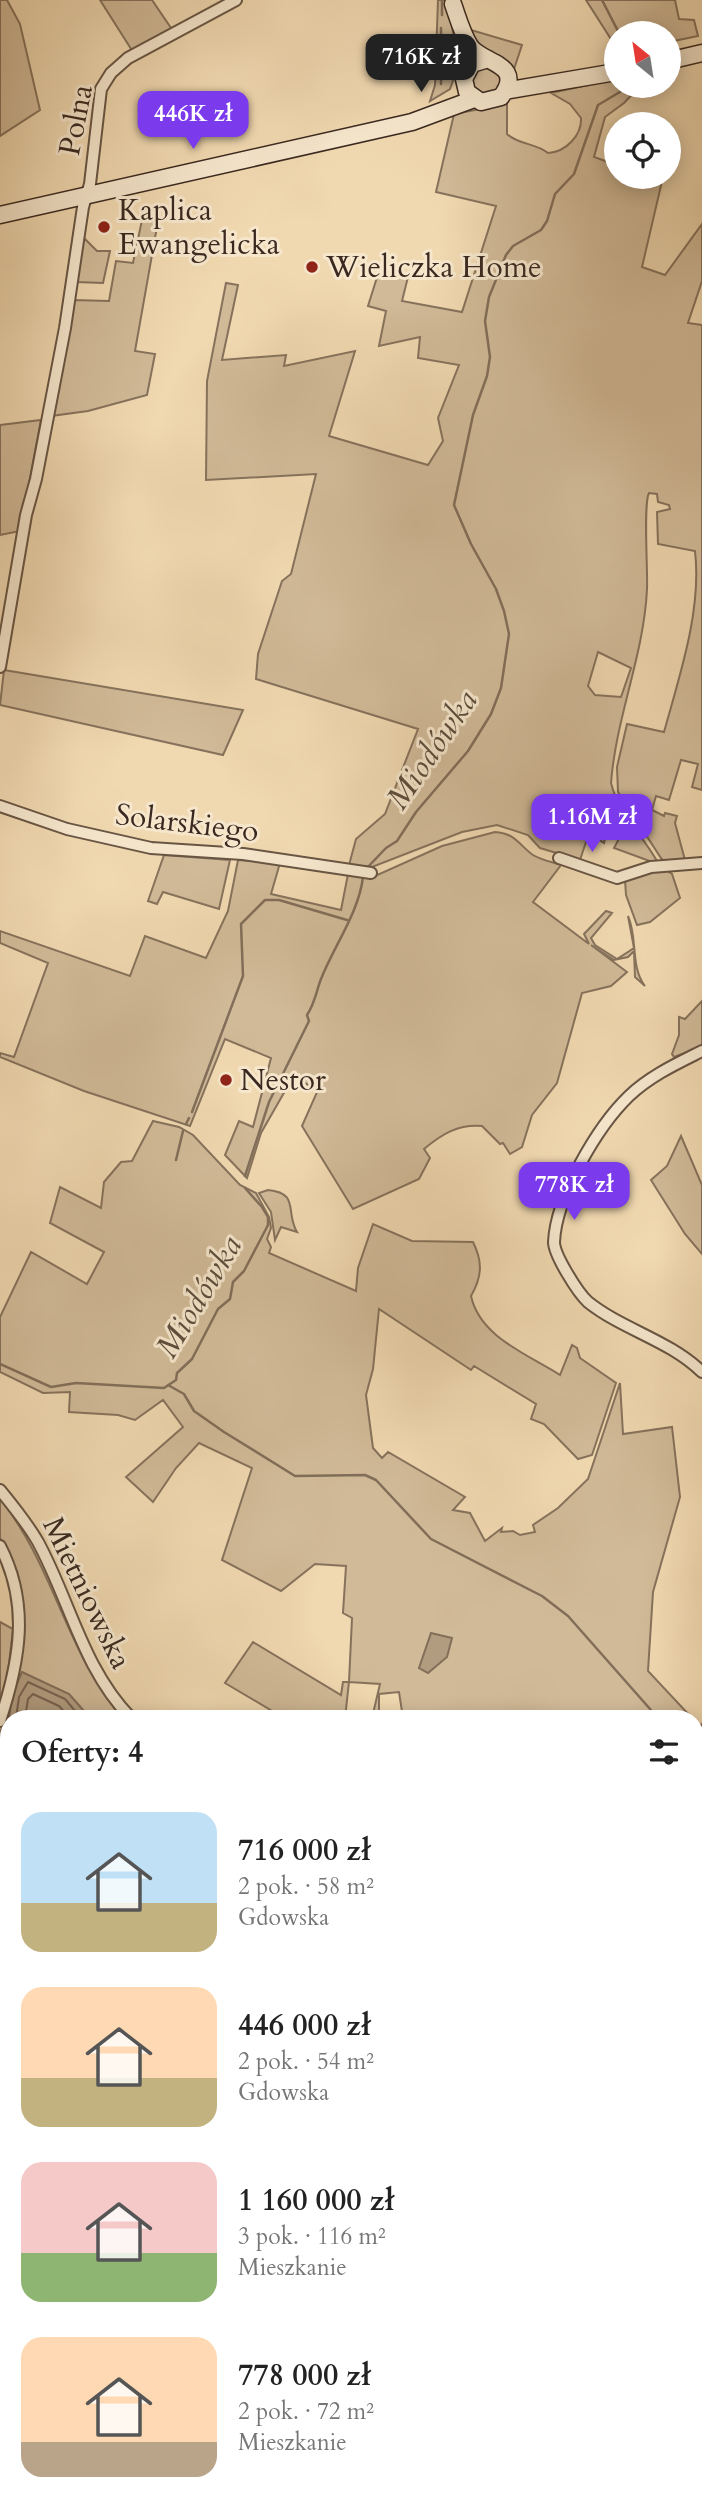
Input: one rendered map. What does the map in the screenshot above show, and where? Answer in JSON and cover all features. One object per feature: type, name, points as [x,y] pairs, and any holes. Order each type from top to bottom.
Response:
[{"type":"main road","points":[[453,2],[470,47],[499,63],[506,72],[523,78],[568,81]]},
{"type":"main road","points":[[453,2],[454,29],[474,99]]},
{"type":"main road","points":[[681,58],[702,53]]},
{"type":"main road","points":[[394,124],[435,107],[477,61],[488,59]]},
{"type":"main road","points":[[505,91],[506,72]]},
{"type":"main road","points":[[0,215],[429,118],[474,99],[481,102],[495,101],[505,91],[604,74]]},
{"type":"street","name":"Polna","points":[[0,667],[2,639],[65,328],[101,89],[111,73],[128,58],[236,0]]},
{"type":"street","name":"Solarskiego","points":[[0,806],[67,829],[151,848],[243,854],[371,873]]},
{"type":"street","points":[[559,858],[617,877],[651,867],[702,863]]},
{"type":"street","points":[[702,1051],[649,1080],[629,1096],[607,1122],[564,1203],[554,1245],[568,1275],[587,1301],[670,1346],[702,1372]]},
{"type":"street","name":"Mietniowska","points":[[0,1490],[26,1522],[39,1545],[97,1675],[125,1710]]},
{"type":"street","points":[[0,1546],[14,1572],[20,1604],[10,1688],[3,1710]]},
{"type":"shaded area","points":[[0,0],[7,0],[20,24],[40,110],[0,136]]},
{"type":"shaded area","points":[[100,0],[152,0],[173,31],[133,52]]},
{"type":"shaded area","points":[[438,0],[447,0],[459,64],[450,89],[430,101],[435,85]]},
{"type":"shaded area","points":[[586,0],[675,0],[679,19],[694,20],[698,36],[681,40],[681,21],[604,21],[604,28]]},
{"type":"shaded area","points":[[471,30],[522,45],[514,69],[472,41]]},
{"type":"shaded area","points":[[486,67],[496,71],[500,81],[496,91],[486,95],[476,91],[472,81],[476,71]]},
{"type":"shaded area","points":[[604,82],[604,98],[629,98],[612,112],[604,112],[594,157],[604,161],[604,189],[660,189],[642,267],[665,275],[702,224],[702,281],[688,323],[702,325],[702,790],[692,787],[698,764],[681,760],[669,800],[656,796],[652,810],[664,816],[665,813],[677,816],[675,823],[685,860],[664,861],[661,858],[618,792],[617,767],[627,724],[664,732],[688,643],[695,597],[695,551],[658,544],[657,512],[670,509],[669,505],[658,502],[657,494],[649,493],[646,510],[645,614],[618,734],[611,783],[625,814],[657,861],[655,863],[614,848],[621,835],[607,829],[604,843],[589,833],[580,860],[540,848],[528,835],[497,825],[462,832],[372,867],[349,865],[356,839],[385,814],[418,729],[256,679],[258,654],[282,581],[291,574],[316,474],[206,480],[207,381],[226,283],[238,285],[222,360],[286,355],[284,366],[355,351],[329,436],[428,465],[443,441],[438,418],[459,365],[418,358],[420,337],[379,346],[386,311],[368,306],[379,271],[408,277],[402,301],[462,312],[496,206],[436,192],[454,114],[507,104],[507,134],[548,153],[567,146],[579,130],[581,118],[570,104],[551,93]],"holes":[[[598,652],[631,668],[621,697],[595,695],[588,686]]]},
{"type":"shaded area","points":[[142,220],[158,221],[135,351],[155,354],[147,395],[88,411],[51,416],[73,300],[109,301],[116,261],[133,263]]},
{"type":"shaded area","points":[[84,238],[97,251],[110,251],[103,283],[76,282]]},
{"type":"shaded area","points":[[41,420],[20,531],[0,535],[0,425]]},
{"type":"shaded area","points":[[4,670],[243,710],[223,755],[0,705]]},
{"type":"shaded area","points":[[495,832],[512,837],[536,857],[561,865],[533,902],[589,944],[584,934],[606,911],[612,913],[591,938],[595,945],[617,959],[634,948],[628,916],[633,934],[637,970],[645,986],[635,977],[634,951],[628,957],[614,960],[591,945],[627,972],[611,986],[582,993],[557,1083],[532,1115],[522,1147],[510,1154],[503,1143],[500,1144],[482,1126],[458,1128],[424,1149],[430,1158],[419,1179],[353,1209],[302,1126],[318,1090],[293,1077],[261,1133],[247,1178],[225,1155],[239,1121],[253,1127],[271,1058],[225,1039],[190,1126],[84,1091],[0,1057],[0,1053],[14,1057],[48,963],[0,943],[0,931],[130,976],[145,936],[206,958],[228,911],[238,860],[280,863],[271,894],[341,910],[348,874],[373,877],[442,846]]},
{"type":"shaded area","points":[[164,855],[230,860],[219,909],[163,892],[157,904],[148,901]]},
{"type":"shaded area","points":[[666,870],[672,874],[680,898],[650,922],[637,925],[626,895],[625,880],[635,874]]},
{"type":"shaded area","points":[[702,1001],[702,1047],[674,1057],[672,1054],[679,1035],[679,1017],[685,1019]]},
{"type":"shaded area","points":[[153,1121],[179,1127],[193,1135],[240,1185],[256,1193],[269,1217],[269,1253],[356,1291],[358,1268],[373,1224],[412,1241],[473,1242],[480,1269],[471,1296],[484,1323],[494,1333],[560,1375],[572,1345],[577,1348],[580,1358],[616,1383],[592,1455],[578,1459],[544,1424],[531,1419],[536,1404],[474,1366],[471,1370],[379,1309],[373,1369],[366,1395],[373,1448],[382,1458],[388,1452],[465,1497],[453,1510],[470,1513],[485,1541],[502,1528],[501,1532],[513,1531],[520,1535],[535,1532],[533,1525],[558,1508],[588,1479],[620,1383],[623,1434],[672,1427],[680,1497],[653,1592],[648,1671],[685,1710],[402,1710],[399,1692],[379,1694],[379,1710],[374,1710],[380,1684],[349,1682],[352,1618],[343,1613],[346,1566],[315,1564],[281,1591],[222,1560],[252,1468],[199,1443],[176,1468],[153,1502],[126,1477],[183,1427],[163,1400],[135,1420],[118,1415],[69,1412],[70,1392],[43,1393],[0,1372],[0,1317],[31,1252],[87,1284],[104,1252],[50,1223],[60,1187],[101,1208],[104,1182],[121,1162],[132,1161]]},
{"type":"shaded area","points":[[681,1136],[702,1185],[702,1254],[685,1234],[651,1180],[667,1166]]},
{"type":"shaded area","points":[[268,1190],[278,1192],[288,1199],[297,1232],[281,1227],[275,1240],[271,1212],[259,1193]]},
{"type":"shaded area","points":[[0,1499],[34,1552],[87,1666],[117,1710],[83,1710],[69,1694],[22,1673],[11,1710],[8,1710],[23,1627],[22,1593],[17,1571],[0,1538]]},
{"type":"shaded area","points":[[0,1622],[13,1629],[5,1699],[0,1697]]},
{"type":"shaded area","points":[[253,1642],[341,1695],[343,1682],[349,1682],[346,1710],[271,1710],[225,1683]]},
{"type":"water","points":[[431,1633],[452,1638],[447,1657],[428,1673],[419,1668]]},
{"type":"water","points":[[22,1672],[69,1694],[83,1710],[10,1710],[12,1695]]},
{"type":"waterway","points":[[442,0],[442,15]]},
{"type":"waterway","name":"Miodówka","points":[[602,0],[613,21]]},
{"type":"waterway","points":[[441,28],[441,84]]},
{"type":"waterway","name":"Miodówka","points":[[365,870],[386,848],[397,841],[416,812],[468,751],[491,714],[501,688],[509,634],[504,611],[496,589],[471,544],[454,505],[473,415],[487,376],[490,357],[485,321],[489,297],[506,255],[513,246],[541,230],[547,221],[555,194],[574,174],[598,105],[610,98]]},
{"type":"waterway","name":"Miodówka","points":[[245,1176],[269,1102],[309,1021],[307,1015],[326,967],[357,903],[363,877]]},
{"type":"waterway","points":[[192,1112],[243,976],[241,924],[265,900],[279,900],[347,920]]},
{"type":"waterway","points":[[186,1124],[189,1118]]},
{"type":"waterway","points":[[176,1160],[183,1131]]},
{"type":"waterway","name":"Miodówka","points":[[0,1364],[51,1387],[76,1383],[164,1388],[176,1380],[177,1373],[192,1359],[218,1309],[230,1299],[233,1282],[244,1271],[268,1225],[268,1217],[262,1207],[245,1188]]},
{"type":"waterway","points":[[168,1385],[184,1394],[194,1411],[295,1476],[365,1475],[376,1480],[431,1539],[542,1596],[568,1616],[651,1710]]},
{"type":"place","name":"Kaplica Ewangelicka","points":[[104,227]]},
{"type":"place","name":"Wieliczka Home","points":[[312,267]]},
{"type":"place","name":"Nestor","points":[[226,1080]]}]
